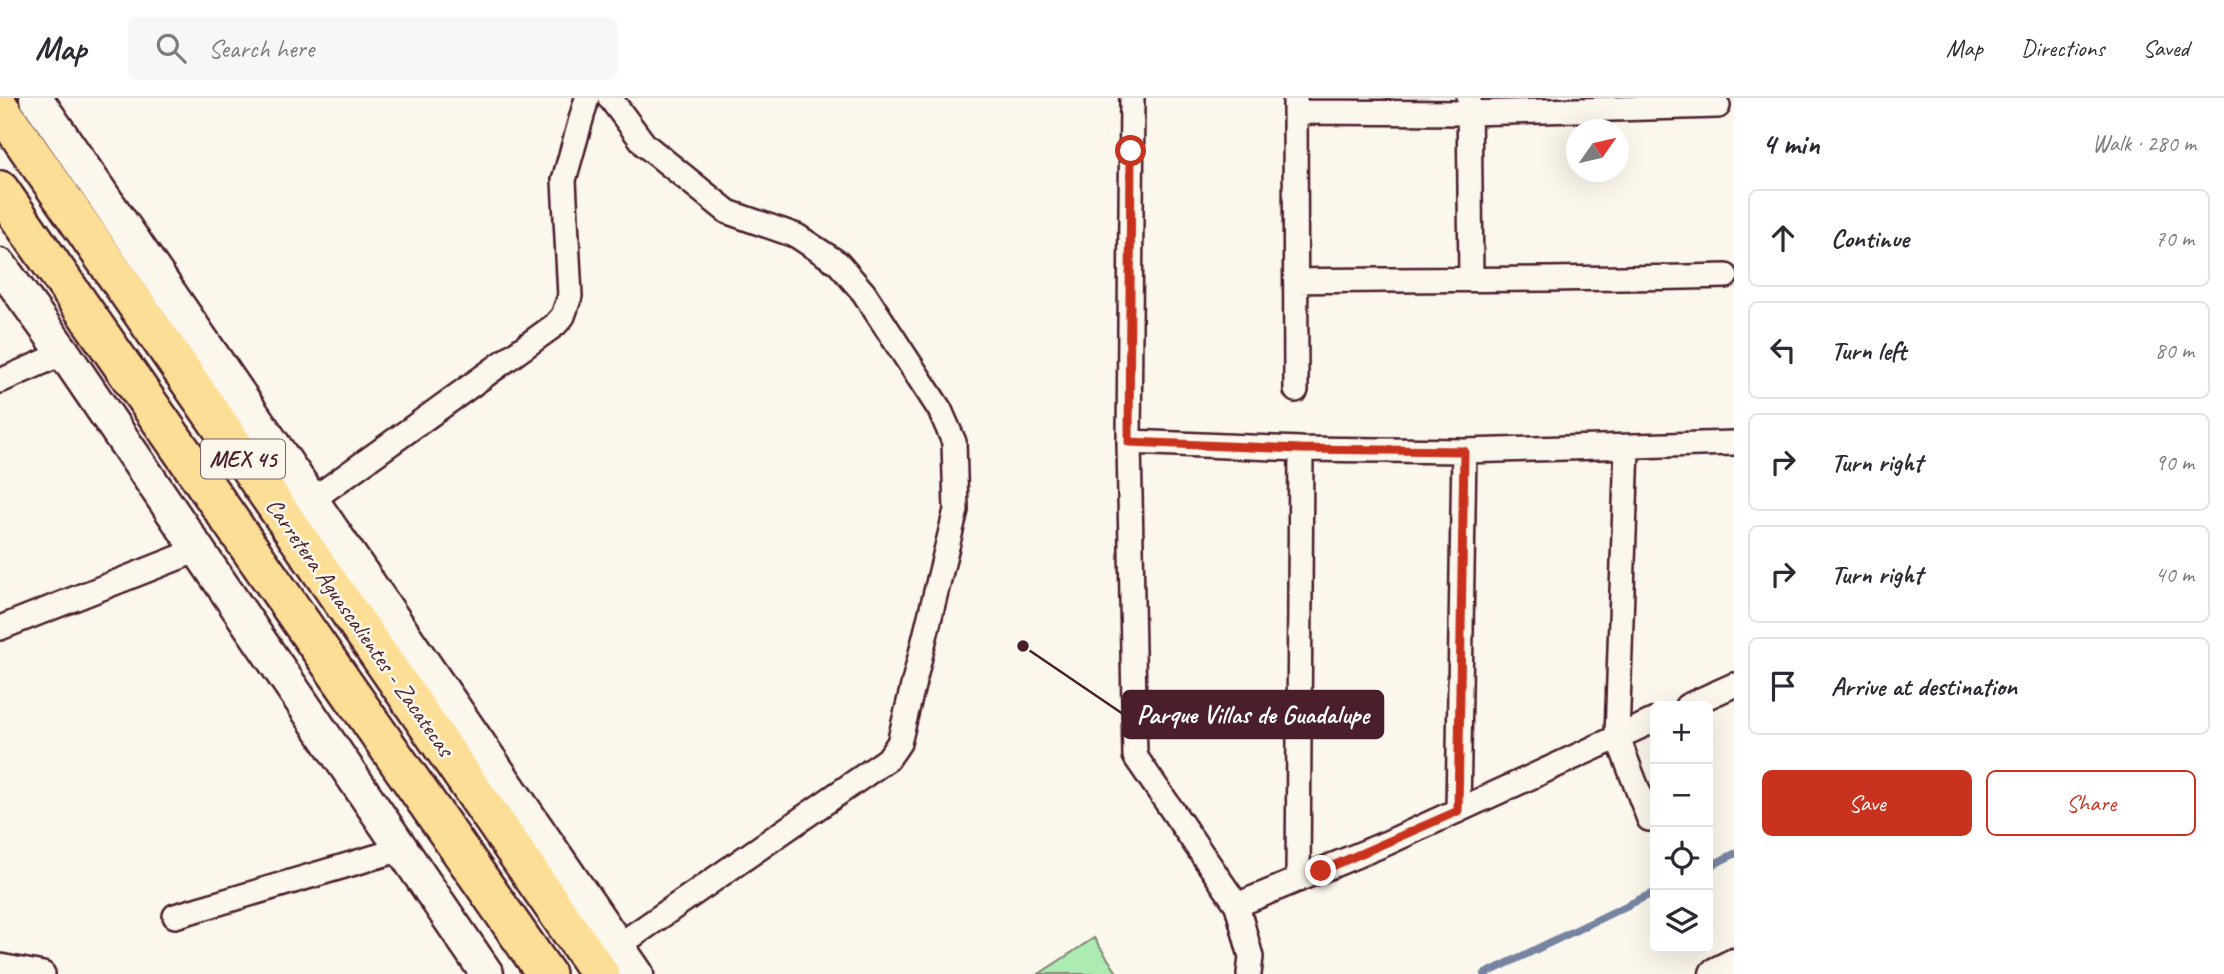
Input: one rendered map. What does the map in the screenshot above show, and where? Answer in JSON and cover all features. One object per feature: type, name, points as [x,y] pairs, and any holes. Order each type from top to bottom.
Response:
[{"type":"main road","name":"Carretera Aguascalientes - Zacatecas","points":[[0,108],[485,809],[609,960]]},
{"type":"main road","name":"Carretera Aguascalientes - Zacatecas","points":[[0,190],[546,974]]},
{"type":"street","points":[[36,98],[312,500],[609,960],[637,974]]},
{"type":"street","points":[[312,500],[555,325],[563,316],[570,296],[564,180],[587,98]]},
{"type":"street","points":[[609,960],[888,760],[899,743],[956,510],[954,442],[940,410],[864,293],[838,263],[797,236],[728,212],[645,145],[610,98]]},
{"type":"street","points":[[1132,98],[1129,442],[1135,756],[1237,905],[1251,957],[1249,974]]},
{"type":"street","points":[[1296,390],[1295,105],[1718,106]]},
{"type":"street","points":[[1469,105],[1471,279]]},
{"type":"street","points":[[0,265],[64,353],[487,974]]},
{"type":"street","points":[[1296,282],[1726,276]]},
{"type":"street","points":[[0,380],[64,353]]},
{"type":"street","points":[[1129,442],[1301,449],[1464,451],[1734,443]]},
{"type":"street","points":[[1627,447],[1618,736],[1649,819]]},
{"type":"street","points":[[1298,880],[1301,449]]},
{"type":"street","points":[[1458,811],[1464,451]]},
{"type":"street","points":[[0,628],[198,550]]},
{"type":"street","points":[[1698,701],[1734,685]]},
{"type":"street","points":[[1237,905],[1458,811],[1650,722]]},
{"type":"street","points":[[175,916],[402,849]]},
{"type":"street","points":[[0,965],[43,974]]},
{"type":"street","points":[[1716,974],[1734,965]]},
{"type":"green space","points":[[1094,938],[1118,974],[1039,974]]},
{"type":"waterway","points":[[1713,864],[1734,854]]},
{"type":"waterway","points":[[1485,974],[1650,894]]},
{"type":"place","name":"Parque Villas de Guadalupe","points":[[1023,646]]},
{"type":"route","points":[[1131,151],[1129,442],[1301,449],[1464,451],[1458,811],[1321,871]]}]
